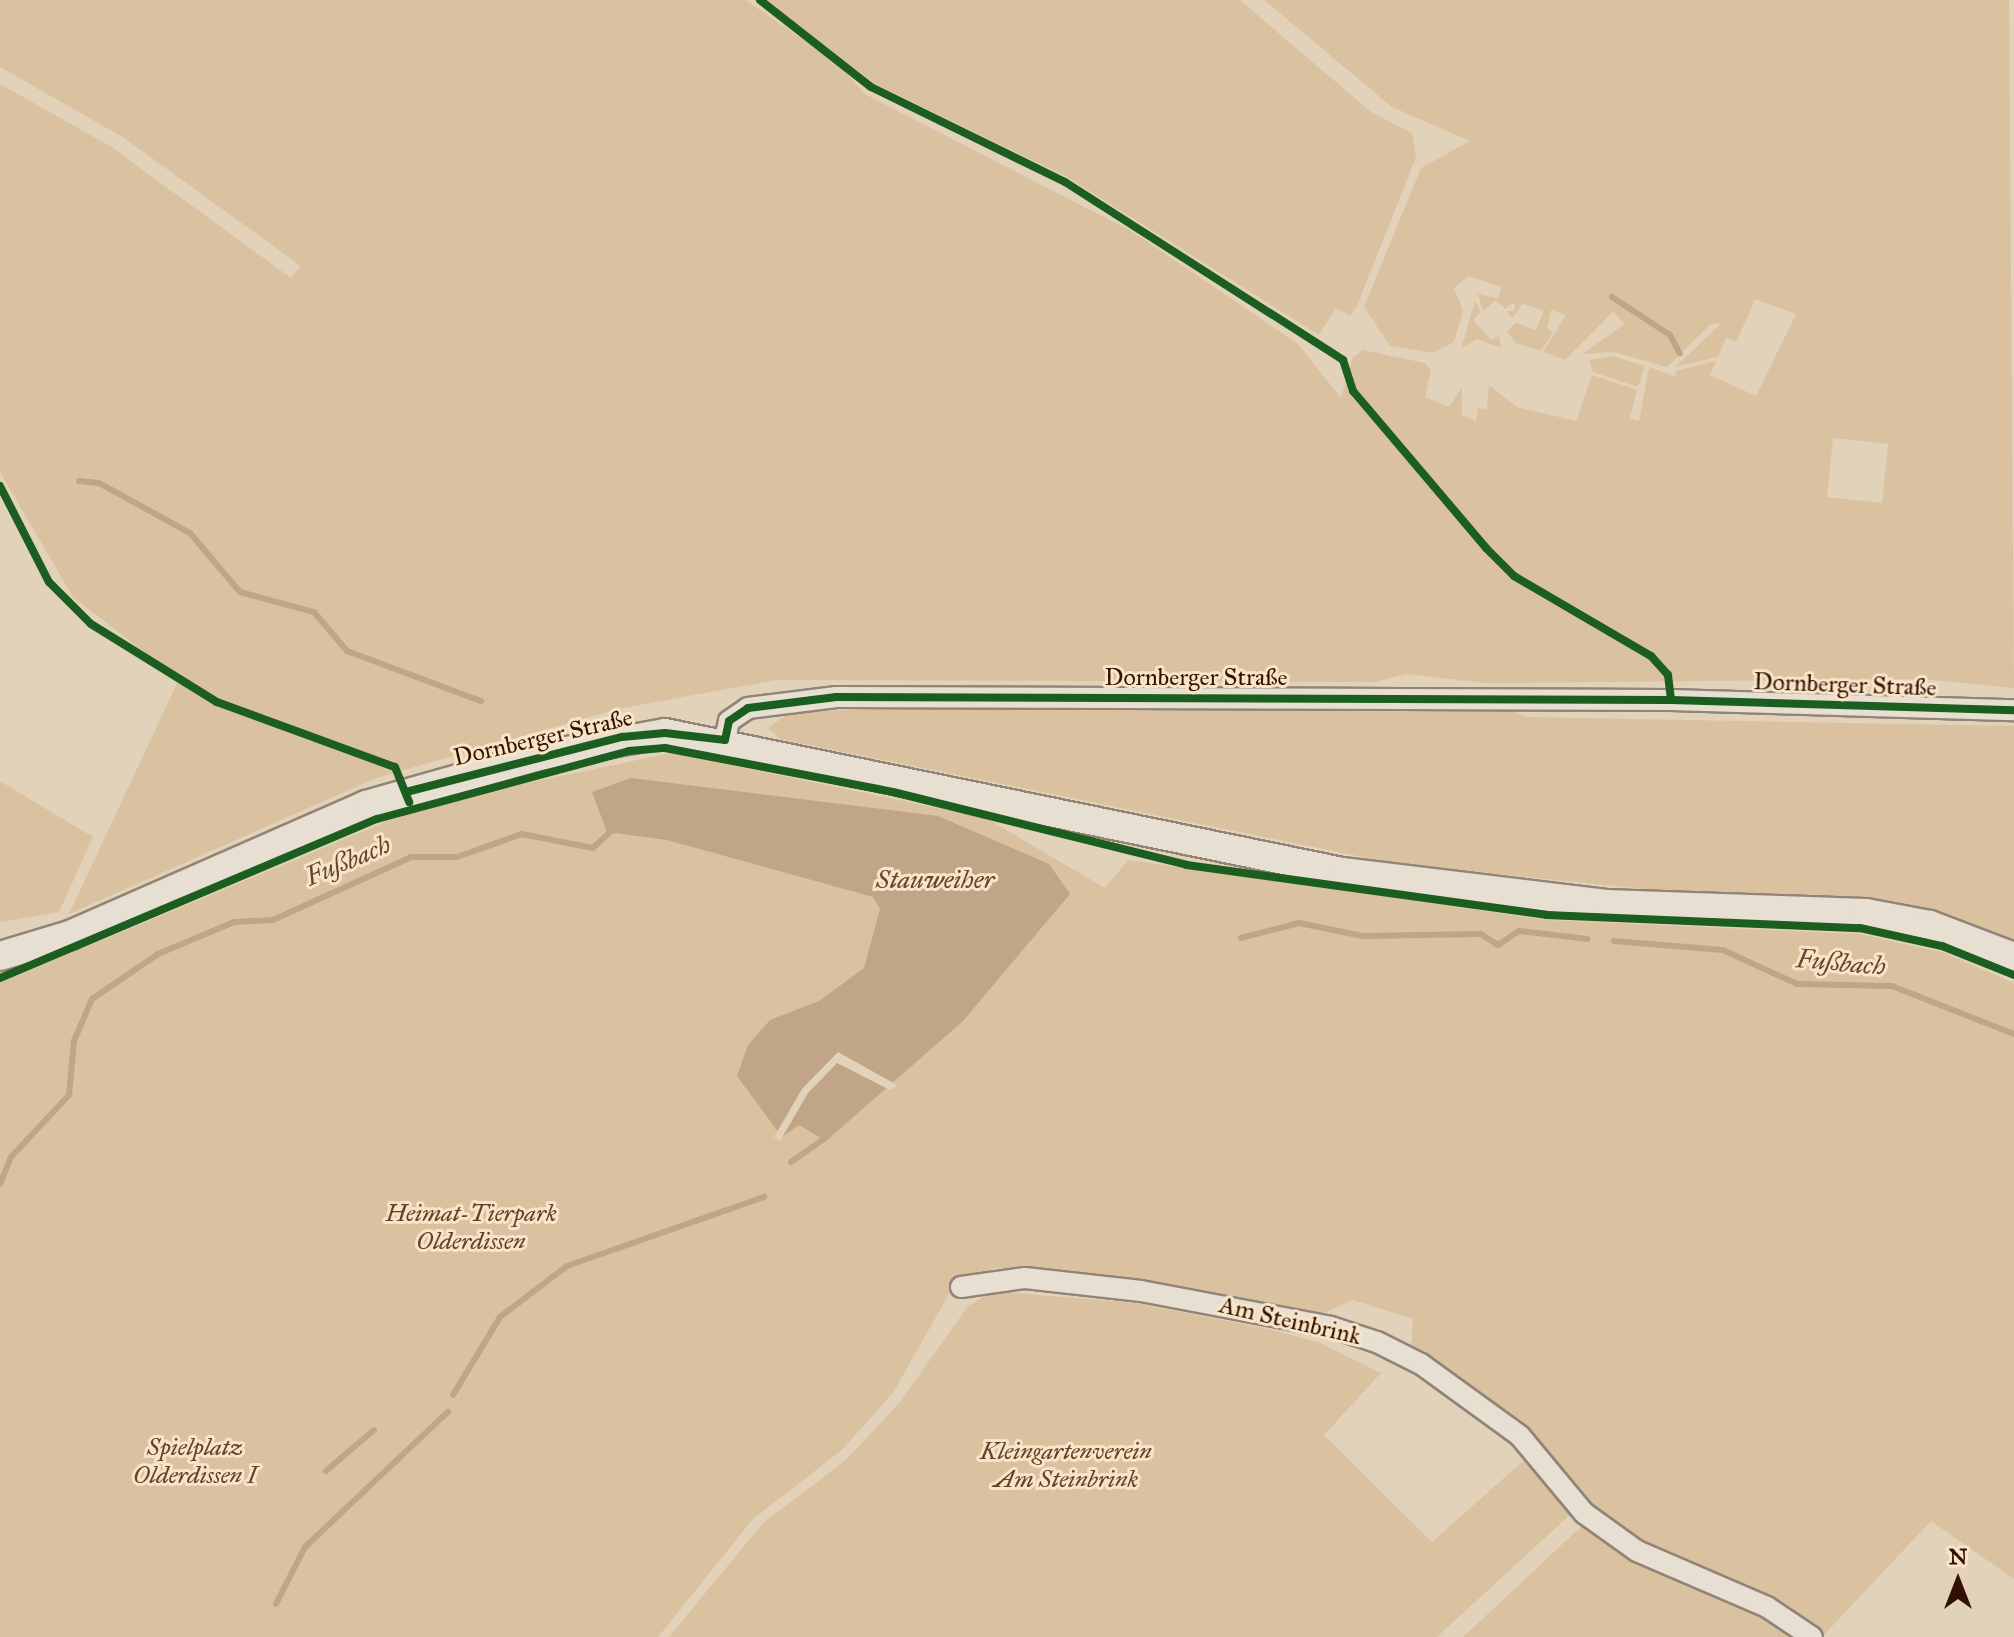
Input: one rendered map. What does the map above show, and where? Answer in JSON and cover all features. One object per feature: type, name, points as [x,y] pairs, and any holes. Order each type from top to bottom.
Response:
[{"type":"main road","name":"Dornberger Straße","points":[[0,956],[70,935],[406,792],[622,737],[665,733],[725,740]]},
{"type":"main road","points":[[725,740],[1245,856],[1547,899],[1866,913],[1930,925],[2014,957]]},
{"type":"street","name":"Dornberger Straße","points":[[725,740],[729,721],[748,708],[836,697],[1671,700],[2014,710]]},
{"type":"street","name":"Am Steinbrink","points":[[961,1287],[1025,1278],[1141,1291],[1331,1327],[1377,1342],[1429,1369],[1520,1436],[1584,1513],[1637,1551],[1767,1607],[1812,1637]]},
{"type":"green space","points":[[0,0],[746,0],[838,64],[865,94],[1133,232],[1298,344],[1341,398],[1353,357],[1363,350],[1425,363],[1431,370],[1425,397],[1449,407],[1462,388],[1462,415],[1476,421],[1478,408],[1487,409],[1489,385],[1517,407],[1576,421],[1592,375],[1637,390],[1630,418],[1639,421],[1649,367],[1676,377],[1675,371],[1716,361],[1710,375],[1756,396],[1796,314],[1755,299],[1747,319],[1711,324],[1667,367],[1614,352],[1582,354],[1625,324],[1613,312],[1565,360],[1543,352],[1566,315],[1551,310],[1547,328],[1553,332],[1541,351],[1515,343],[1507,331],[1516,323],[1536,330],[1544,310],[1522,304],[1513,318],[1506,311],[1514,311],[1515,302],[1505,309],[1496,300],[1483,311],[1478,294],[1498,298],[1502,287],[1468,276],[1454,288],[1463,310],[1454,342],[1433,353],[1390,346],[1364,307],[1421,168],[1470,141],[1392,107],[1264,0],[2009,0],[2014,688],[1923,679],[1485,683],[1407,674],[1375,682],[777,680],[618,709],[376,778],[69,914],[179,679],[73,597],[0,472],[0,84],[110,146],[291,278],[301,266],[124,138],[0,67]],"holes":[[[1833,438],[1888,444],[1882,503],[1827,497]]]},
{"type":"green space","points":[[766,0],[1240,0],[1371,112],[1412,133],[1416,157],[1357,306],[1350,316],[1336,308],[1319,335],[1067,177],[875,84]]},
{"type":"green space","points":[[1475,301],[1481,312],[1473,320],[1491,340],[1499,336],[1501,348],[1477,339],[1461,349]]},
{"type":"green space","points":[[1725,320],[1746,320],[1736,342],[1726,338],[1718,357],[1675,367]]},
{"type":"green space","points":[[1613,356],[1645,366],[1638,387],[1593,372],[1589,360]]},
{"type":"green space","points":[[888,708],[1511,710],[1527,717],[2014,726],[2014,942],[1923,909],[1863,898],[1652,890],[1387,862],[780,739],[768,728],[789,713]]},
{"type":"green space","name":"Heimat-Tierpark Olderdissen","points":[[671,753],[986,818],[1105,888],[1128,860],[1547,920],[1859,934],[1942,952],[2014,983],[2014,1579],[1931,1521],[1822,1637],[1463,1637],[1598,1511],[1526,1430],[1411,1347],[1413,1319],[1353,1300],[1319,1315],[1073,1274],[995,1268],[954,1285],[893,1393],[842,1450],[753,1519],[658,1637],[0,1637],[0,983],[388,821],[479,793]]},
{"type":"green space","points":[[0,781],[93,837],[59,912],[0,922]]},
{"type":"green space","name":"Kleingartenverein Am Steinbrink","points":[[993,1291],[1134,1303],[1264,1328],[1318,1342],[1381,1373],[1324,1435],[1432,1542],[1523,1461],[1572,1513],[1437,1637],[669,1637],[763,1523],[847,1459],[900,1402],[968,1306]]},
{"type":"water","name":"Stauweiher","points":[[631,778],[938,816],[1049,864],[1070,894],[963,1021],[826,1141],[799,1125],[782,1137],[737,1076],[748,1045],[770,1020],[819,1001],[864,968],[880,909],[873,897],[667,840],[607,832],[592,792]]},
{"type":"pier","points":[[838,1052],[897,1085],[890,1090],[837,1063],[808,1093],[780,1141],[774,1137],[802,1089]]},
{"type":"waterway","points":[[1612,297],[1670,335],[1680,354]]},
{"type":"waterway","points":[[79,481],[99,483],[190,533],[240,592],[314,612],[347,651],[481,701]]},
{"type":"waterway","name":"Fußbach","points":[[0,1184],[11,1157],[69,1095],[74,1041],[92,999],[158,954],[234,922],[273,920],[411,857],[457,857],[522,834],[593,848],[612,830]]},
{"type":"waterway","name":"Fußbach","points":[[1241,938],[1299,923],[1363,936],[1481,934],[1498,945],[1519,931],[1588,939]]},
{"type":"waterway","name":"Fußbach","points":[[1614,941],[1723,950],[1797,984],[1892,986],[2014,1034]]},
{"type":"waterway","points":[[791,1162],[828,1136]]},
{"type":"waterway","points":[[453,1395],[500,1317],[567,1266],[764,1197]]},
{"type":"waterway","points":[[276,1604],[305,1547],[448,1412]]},
{"type":"waterway","points":[[326,1471],[374,1430]]},
{"type":"cycle path","points":[[760,0],[871,87],[1065,182],[1343,360],[1353,391],[1486,548],[1514,576],[1651,656],[1668,675],[1671,700]]},
{"type":"cycle path","points":[[0,486],[49,582],[91,624],[217,702],[395,767],[409,802]]},
{"type":"cycle path","points":[[406,792],[622,737],[665,733],[725,740],[729,721],[748,708],[836,697],[1671,700],[2014,710]]},
{"type":"cycle path","points":[[0,978],[377,819],[629,751],[665,748],[893,792],[1187,865],[1546,915],[1860,928],[1942,946],[2014,975]]},
{"type":"park label","name":"Spielplatz Olderdissen I","points":[[195,1462]]}]
